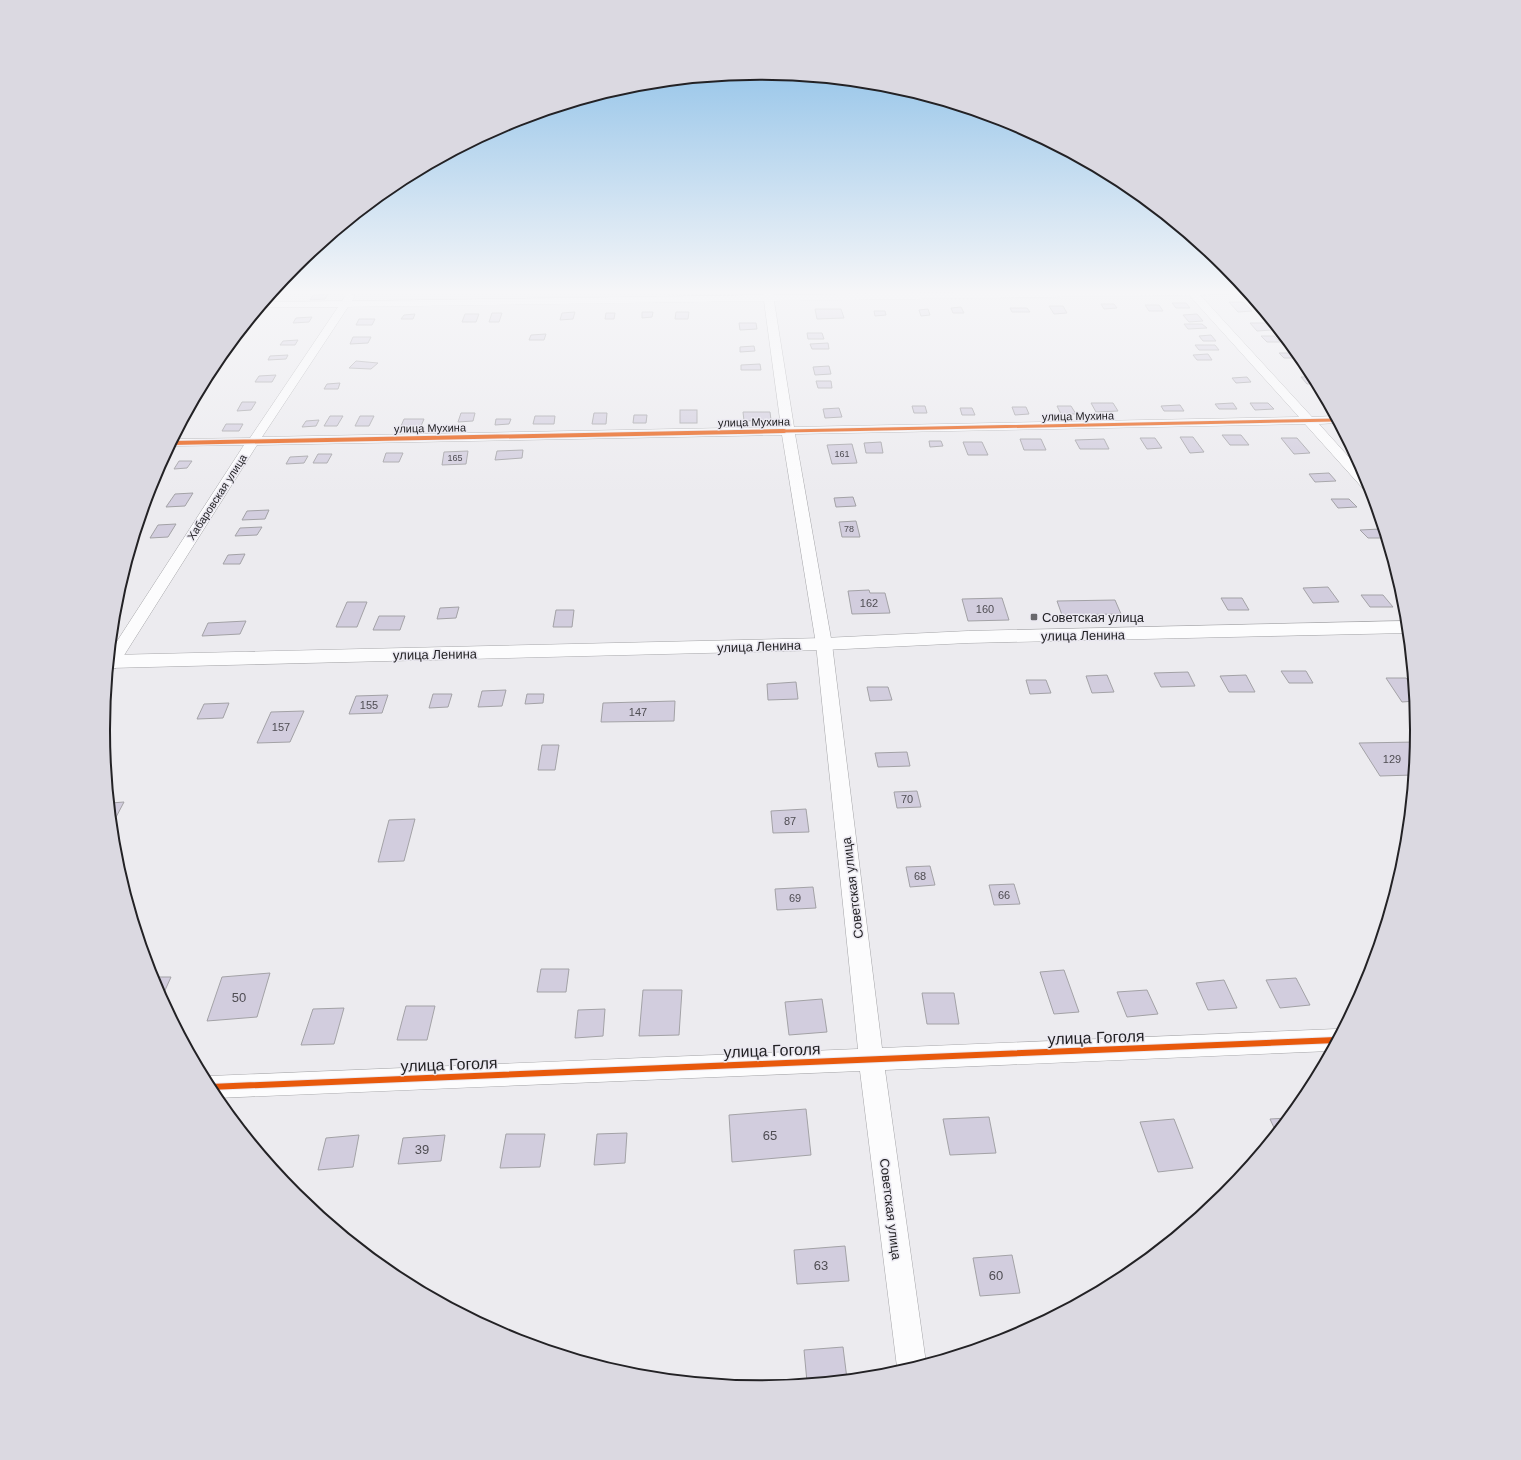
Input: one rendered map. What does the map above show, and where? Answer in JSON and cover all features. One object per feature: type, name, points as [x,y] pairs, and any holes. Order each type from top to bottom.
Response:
[{"type":"main road","name":"улица Ленина","points":[[114,663],[824,644],[968,637],[1402,627]]},
{"type":"street","name":"Хабаровская улица","points":[[115,657],[253,442],[308,359]]},
{"type":"street","name":"Советская улица","points":[[778,359],[788,431],[824,644],[872,1059],[911,1362]]},
{"type":"street","points":[[1252,359],[1358,475]]},
{"type":"street","name":"улица Мухина","points":[[178,443],[1331,420]]},
{"type":"street","name":"улица Гоголя","points":[[217,1087],[1331,1040]]},
{"type":"building","points":[[1196,359],[1212,360],[1197,360]]},
{"type":"building","points":[[356,361],[378,363],[371,369],[349,368]]},
{"type":"building","points":[[760,364],[761,370],[741,370],[741,365]]},
{"type":"building","points":[[829,366],[831,374],[815,375],[813,367]]},
{"type":"building","points":[[276,375],[272,382],[255,382],[259,376]]},
{"type":"building","points":[[1247,377],[1251,382],[1236,383],[1232,378]]},
{"type":"building","points":[[1301,377],[1306,377],[1310,384],[1307,384]]},
{"type":"building","points":[[816,381],[831,381],[832,388],[818,388]]},
{"type":"building","points":[[340,383],[338,389],[324,389],[327,384]]},
{"type":"building","points":[[242,402],[256,402],[251,410],[237,411]]},
{"type":"building","points":[[1091,403],[1113,403],[1118,411],[1096,412]]},
{"type":"building","points":[[1233,403],[1237,409],[1219,409],[1215,404]]},
{"type":"building","points":[[1250,403],[1268,403],[1274,409],[1255,410]]},
{"type":"building","points":[[1180,405],[1184,411],[1164,411],[1161,406]]},
{"type":"building","points":[[912,406],[925,406],[927,413],[914,413]]},
{"type":"building","points":[[1057,406],[1071,406],[1076,414],[1061,414]]},
{"type":"building","points":[[1012,407],[1026,407],[1029,414],[1015,415]]},
{"type":"building","points":[[839,408],[842,417],[825,418],[823,409]]},
{"type":"building","points":[[960,408],[972,408],[975,415],[962,415]]},
{"type":"building","points":[[680,410],[697,410],[697,423],[680,423]]},
{"type":"building","points":[[743,412],[770,412],[771,420],[744,421]]},
{"type":"building","points":[[461,413],[475,413],[473,421],[458,422]]},
{"type":"building","points":[[594,413],[607,413],[606,424],[592,424]]},
{"type":"building","points":[[634,415],[647,415],[646,423],[633,423]]},
{"type":"building","points":[[330,416],[343,416],[337,426],[324,426]]},
{"type":"building","points":[[360,416],[374,416],[369,426],[355,426]]},
{"type":"building","points":[[535,416],[555,416],[554,424],[533,424]]},
{"type":"building","points":[[404,419],[424,419],[421,426],[401,426]]},
{"type":"building","points":[[496,419],[511,419],[509,424],[495,425]]},
{"type":"building","points":[[319,420],[316,426],[302,427],[306,421]]},
{"type":"building","points":[[226,424],[243,424],[239,431],[222,431]]},
{"type":"building","points":[[1222,435],[1241,435],[1249,445],[1230,445]]},
{"type":"building","points":[[1180,437],[1193,437],[1204,452],[1190,453]]},
{"type":"building","points":[[1140,438],[1155,438],[1162,448],[1147,449]]},
{"type":"building","points":[[1281,438],[1297,438],[1310,453],[1294,454]]},
{"type":"building","points":[[1020,439],[1041,439],[1046,450],[1024,450]]},
{"type":"building","points":[[1104,439],[1109,449],[1080,449],[1075,440]]},
{"type":"building","points":[[929,441],[941,441],[943,446],[930,447]]},
{"type":"building","points":[[881,442],[883,453],[866,453],[864,443]]},
{"type":"building","points":[[963,442],[982,442],[988,455],[968,455]]},
{"type":"building","points":[[852,444],[857,463],[832,464],[827,445]]},
{"type":"building","points":[[523,450],[522,458],[495,460],[497,451]]},
{"type":"building","points":[[468,451],[466,464],[442,465],[444,452]]},
{"type":"building","points":[[386,453],[403,453],[399,462],[383,462]]},
{"type":"building","points":[[318,454],[332,454],[327,463],[313,463]]},
{"type":"building","points":[[308,456],[304,463],[286,464],[290,457]]},
{"type":"building","points":[[179,461],[192,461],[187,468],[174,469]]},
{"type":"building","points":[[1329,473],[1336,481],[1315,482],[1309,474]]},
{"type":"building","points":[[193,493],[185,506],[166,507],[175,494]]},
{"type":"building","points":[[853,497],[856,506],[836,507],[834,498]]},
{"type":"building","points":[[1331,499],[1349,499],[1357,507],[1338,508]]},
{"type":"building","points":[[269,510],[265,519],[242,520],[247,511]]},
{"type":"building","points":[[856,521],[860,537],[842,537],[839,522]]},
{"type":"building","points":[[176,524],[168,537],[150,538],[158,525]]},
{"type":"building","points":[[262,527],[257,535],[235,536],[240,528]]},
{"type":"building","points":[[1378,529],[1381,538],[1368,538],[1360,530]]},
{"type":"building","points":[[245,554],[240,564],[223,564],[228,555]]},
{"type":"building","points":[[1328,587],[1339,602],[1313,603],[1303,588]]},
{"type":"building","points":[[869,590],[870,593],[885,593],[890,613],[852,614],[848,591]]},
{"type":"building","points":[[1361,595],[1383,595],[1393,607],[1370,607]]},
{"type":"building","points":[[1002,598],[1009,620],[968,621],[962,599]]},
{"type":"building","points":[[1221,598],[1242,598],[1249,610],[1228,610]]},
{"type":"building","points":[[1115,600],[1121,614],[1062,615],[1057,601]]},
{"type":"building","points":[[347,602],[367,602],[357,627],[336,627]]},
{"type":"building","points":[[459,607],[456,618],[437,619],[440,608]]},
{"type":"building","points":[[556,610],[574,610],[572,627],[553,627]]},
{"type":"building","points":[[379,616],[405,616],[400,630],[373,630]]},
{"type":"building","points":[[246,621],[240,634],[202,636],[208,623]]},
{"type":"building","points":[[1281,671],[1306,671],[1313,683],[1289,683]]},
{"type":"building","points":[[1188,672],[1195,686],[1161,687],[1154,673]]},
{"type":"building","points":[[1107,675],[1114,692],[1092,693],[1086,676]]},
{"type":"building","points":[[1246,675],[1255,692],[1229,692],[1220,676]]},
{"type":"building","points":[[1386,678],[1406,678],[1408,681],[1409,701],[1402,702]]},
{"type":"building","points":[[1026,680],[1046,680],[1051,693],[1030,694]]},
{"type":"building","points":[[796,682],[798,699],[768,700],[767,684]]},
{"type":"building","points":[[867,687],[888,687],[892,700],[870,701]]},
{"type":"building","points":[[506,690],[502,706],[478,707],[482,691]]},
{"type":"building","points":[[433,694],[452,694],[448,707],[429,708]]},
{"type":"building","points":[[527,694],[544,694],[543,703],[525,704]]},
{"type":"building","points":[[388,695],[382,713],[349,714],[356,696]]},
{"type":"building","points":[[675,701],[674,721],[601,722],[603,703]]},
{"type":"building","points":[[229,703],[223,718],[197,719],[204,704]]},
{"type":"building","points":[[304,711],[290,742],[257,743],[271,712]]},
{"type":"building","points":[[1410,742],[1409,775],[1380,776],[1359,743]]},
{"type":"building","points":[[542,745],[559,745],[555,770],[538,770]]},
{"type":"building","points":[[907,752],[910,766],[878,767],[875,753]]},
{"type":"building","points":[[917,791],[921,807],[897,808],[894,792]]},
{"type":"building","points":[[124,802],[116,817],[116,815],[115,803]]},
{"type":"building","points":[[806,809],[809,832],[773,833],[771,811]]},
{"type":"building","points":[[415,819],[404,861],[378,862],[389,820]]},
{"type":"building","points":[[930,866],[935,885],[910,887],[906,867]]},
{"type":"building","points":[[1014,884],[1020,904],[994,905],[989,885]]},
{"type":"building","points":[[813,887],[816,908],[777,910],[775,889]]},
{"type":"building","points":[[541,969],[569,969],[566,992],[537,992]]},
{"type":"building","points":[[1064,970],[1079,1012],[1054,1014],[1040,972]]},
{"type":"building","points":[[270,973],[257,1017],[207,1021],[222,977]]},
{"type":"building","points":[[159,977],[171,977],[165,990]]},
{"type":"building","points":[[1296,978],[1310,1005],[1280,1008],[1266,980]]},
{"type":"building","points":[[1224,980],[1237,1008],[1208,1010],[1196,983]]},
{"type":"building","points":[[643,990],[682,990],[679,1035],[639,1036]]},
{"type":"building","points":[[1147,990],[1158,1014],[1127,1017],[1117,992]]},
{"type":"building","points":[[922,993],[954,993],[959,1024],[927,1024]]},
{"type":"building","points":[[822,999],[827,1032],[789,1035],[785,1002]]},
{"type":"building","points":[[406,1006],[435,1006],[427,1040],[397,1040]]},
{"type":"building","points":[[344,1008],[334,1044],[301,1045],[313,1009]]},
{"type":"building","points":[[605,1009],[603,1036],[575,1038],[578,1010]]},
{"type":"building","points":[[806,1109],[811,1155],[732,1162],[729,1115]]},
{"type":"building","points":[[989,1117],[996,1153],[950,1155],[943,1119]]},
{"type":"building","points":[[1281,1118],[1274,1128],[1270,1119]]},
{"type":"building","points":[[1174,1119],[1193,1168],[1158,1172],[1140,1122]]},
{"type":"building","points":[[627,1133],[625,1163],[594,1165],[597,1134]]},
{"type":"building","points":[[506,1134],[545,1134],[540,1167],[500,1168]]},
{"type":"building","points":[[359,1135],[353,1167],[318,1170],[326,1138]]},
{"type":"building","points":[[445,1135],[441,1161],[398,1164],[403,1138]]},
{"type":"building","points":[[845,1246],[849,1281],[797,1284],[794,1250]]},
{"type":"building","points":[[1012,1255],[1020,1293],[980,1296],[973,1258]]},
{"type":"building","points":[[843,1347],[846,1374],[807,1379],[804,1350]]},
{"type":"cycle path","points":[[178,443],[1331,420]]},
{"type":"cycle path","points":[[217,1087],[1331,1040]]},
{"type":"place","name":"Советская улица","points":[[1034,617]]}]
